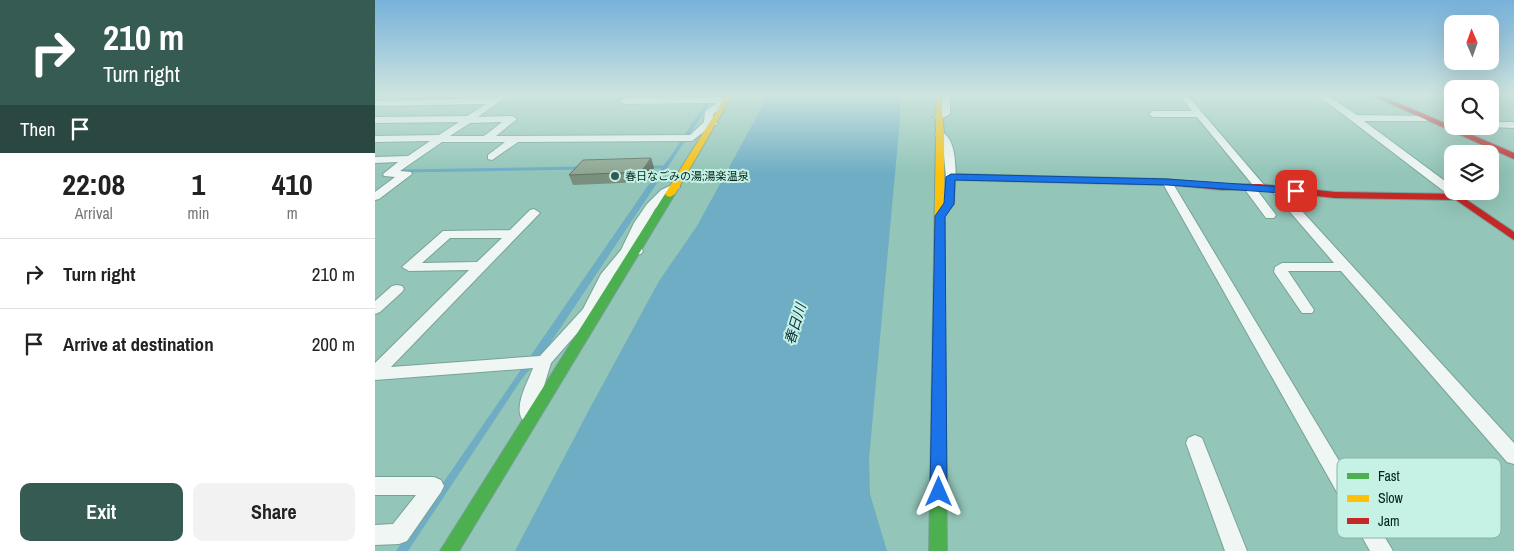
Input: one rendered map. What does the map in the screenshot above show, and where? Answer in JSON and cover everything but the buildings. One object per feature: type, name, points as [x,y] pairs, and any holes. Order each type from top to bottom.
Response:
[{"type":"street","points":[[375,197],[407,174],[388,174],[465,122]]},
{"type":"street","points":[[486,139],[511,122]]},
{"type":"street","points":[[938,551],[939,122]]},
{"type":"street","points":[[1205,122],[1255,187],[1270,215]]},
{"type":"street","points":[[1360,122],[1444,186]]},
{"type":"street","points":[[1436,122],[1514,156]]},
{"type":"street","points":[[375,139],[692,138],[711,123]]},
{"type":"street","points":[[449,551],[527,425],[594,311],[607,274],[632,251],[638,223],[662,192],[674,187],[695,154],[711,123]]},
{"type":"street","points":[[1439,123],[1444,123]]},
{"type":"street","points":[[1499,125],[1512,125]]},
{"type":"street","points":[[940,134],[948,145],[951,177],[949,204],[940,216]]},
{"type":"street","points":[[692,138],[690,150],[695,154]]},
{"type":"street","points":[[492,157],[515,139]]},
{"type":"street","points":[[375,160],[408,160]]},
{"type":"street","points":[[951,177],[1167,182],[1255,187],[1335,195],[1444,197]]},
{"type":"street","points":[[1167,182],[1337,474]]},
{"type":"street","points":[[1276,189],[1514,456]]},
{"type":"street","points":[[1463,200],[1514,237]]},
{"type":"street","points":[[375,374],[534,213]]},
{"type":"street","points":[[482,266],[409,267],[447,234],[514,234]]},
{"type":"street","points":[[1307,310],[1281,272],[1282,268],[1346,267]]},
{"type":"street","points":[[375,309],[397,289]]},
{"type":"street","points":[[527,425],[528,407],[544,361],[594,311]]},
{"type":"street","points":[[375,374],[544,361]]},
{"type":"street","points":[[1195,443],[1235,551]]},
{"type":"street","points":[[375,486],[434,486],[399,534],[375,535]]},
{"type":"street","points":[[1374,538],[1382,551]]},
{"type":"water","points":[[693,122],[698,122],[545,351],[521,380],[408,551],[396,551],[647,187]]},
{"type":"water","name":"春日川","points":[[754,122],[900,122],[869,459],[870,494],[887,551],[515,551],[659,281],[697,226]]},
{"type":"waterway","points":[[649,167],[666,167]]},
{"type":"waterway","points":[[399,171],[581,168]]},
{"type":"traffic: fast","points":[[940,216],[949,204],[951,177],[1165,182]]},
{"type":"traffic: fast","points":[[449,551],[670,194]]},
{"type":"traffic: fast","points":[[938,551],[939,314]]},
{"type":"traffic: slow","points":[[670,194],[714,122]]},
{"type":"traffic: slow","points":[[939,122],[939,314]]},
{"type":"traffic: jam","points":[[1435,122],[1514,156]]},
{"type":"traffic: jam","points":[[1165,182],[1222,187],[1260,187],[1335,195],[1458,197],[1514,237]]},
{"type":"place","name":"春日なごみの湯;湯楽温泉","points":[[615,176]]},
{"type":"route","points":[[939,492],[940,216],[949,204],[951,177],[1167,182],[1222,187],[1261,187],[1296,191]]}]
